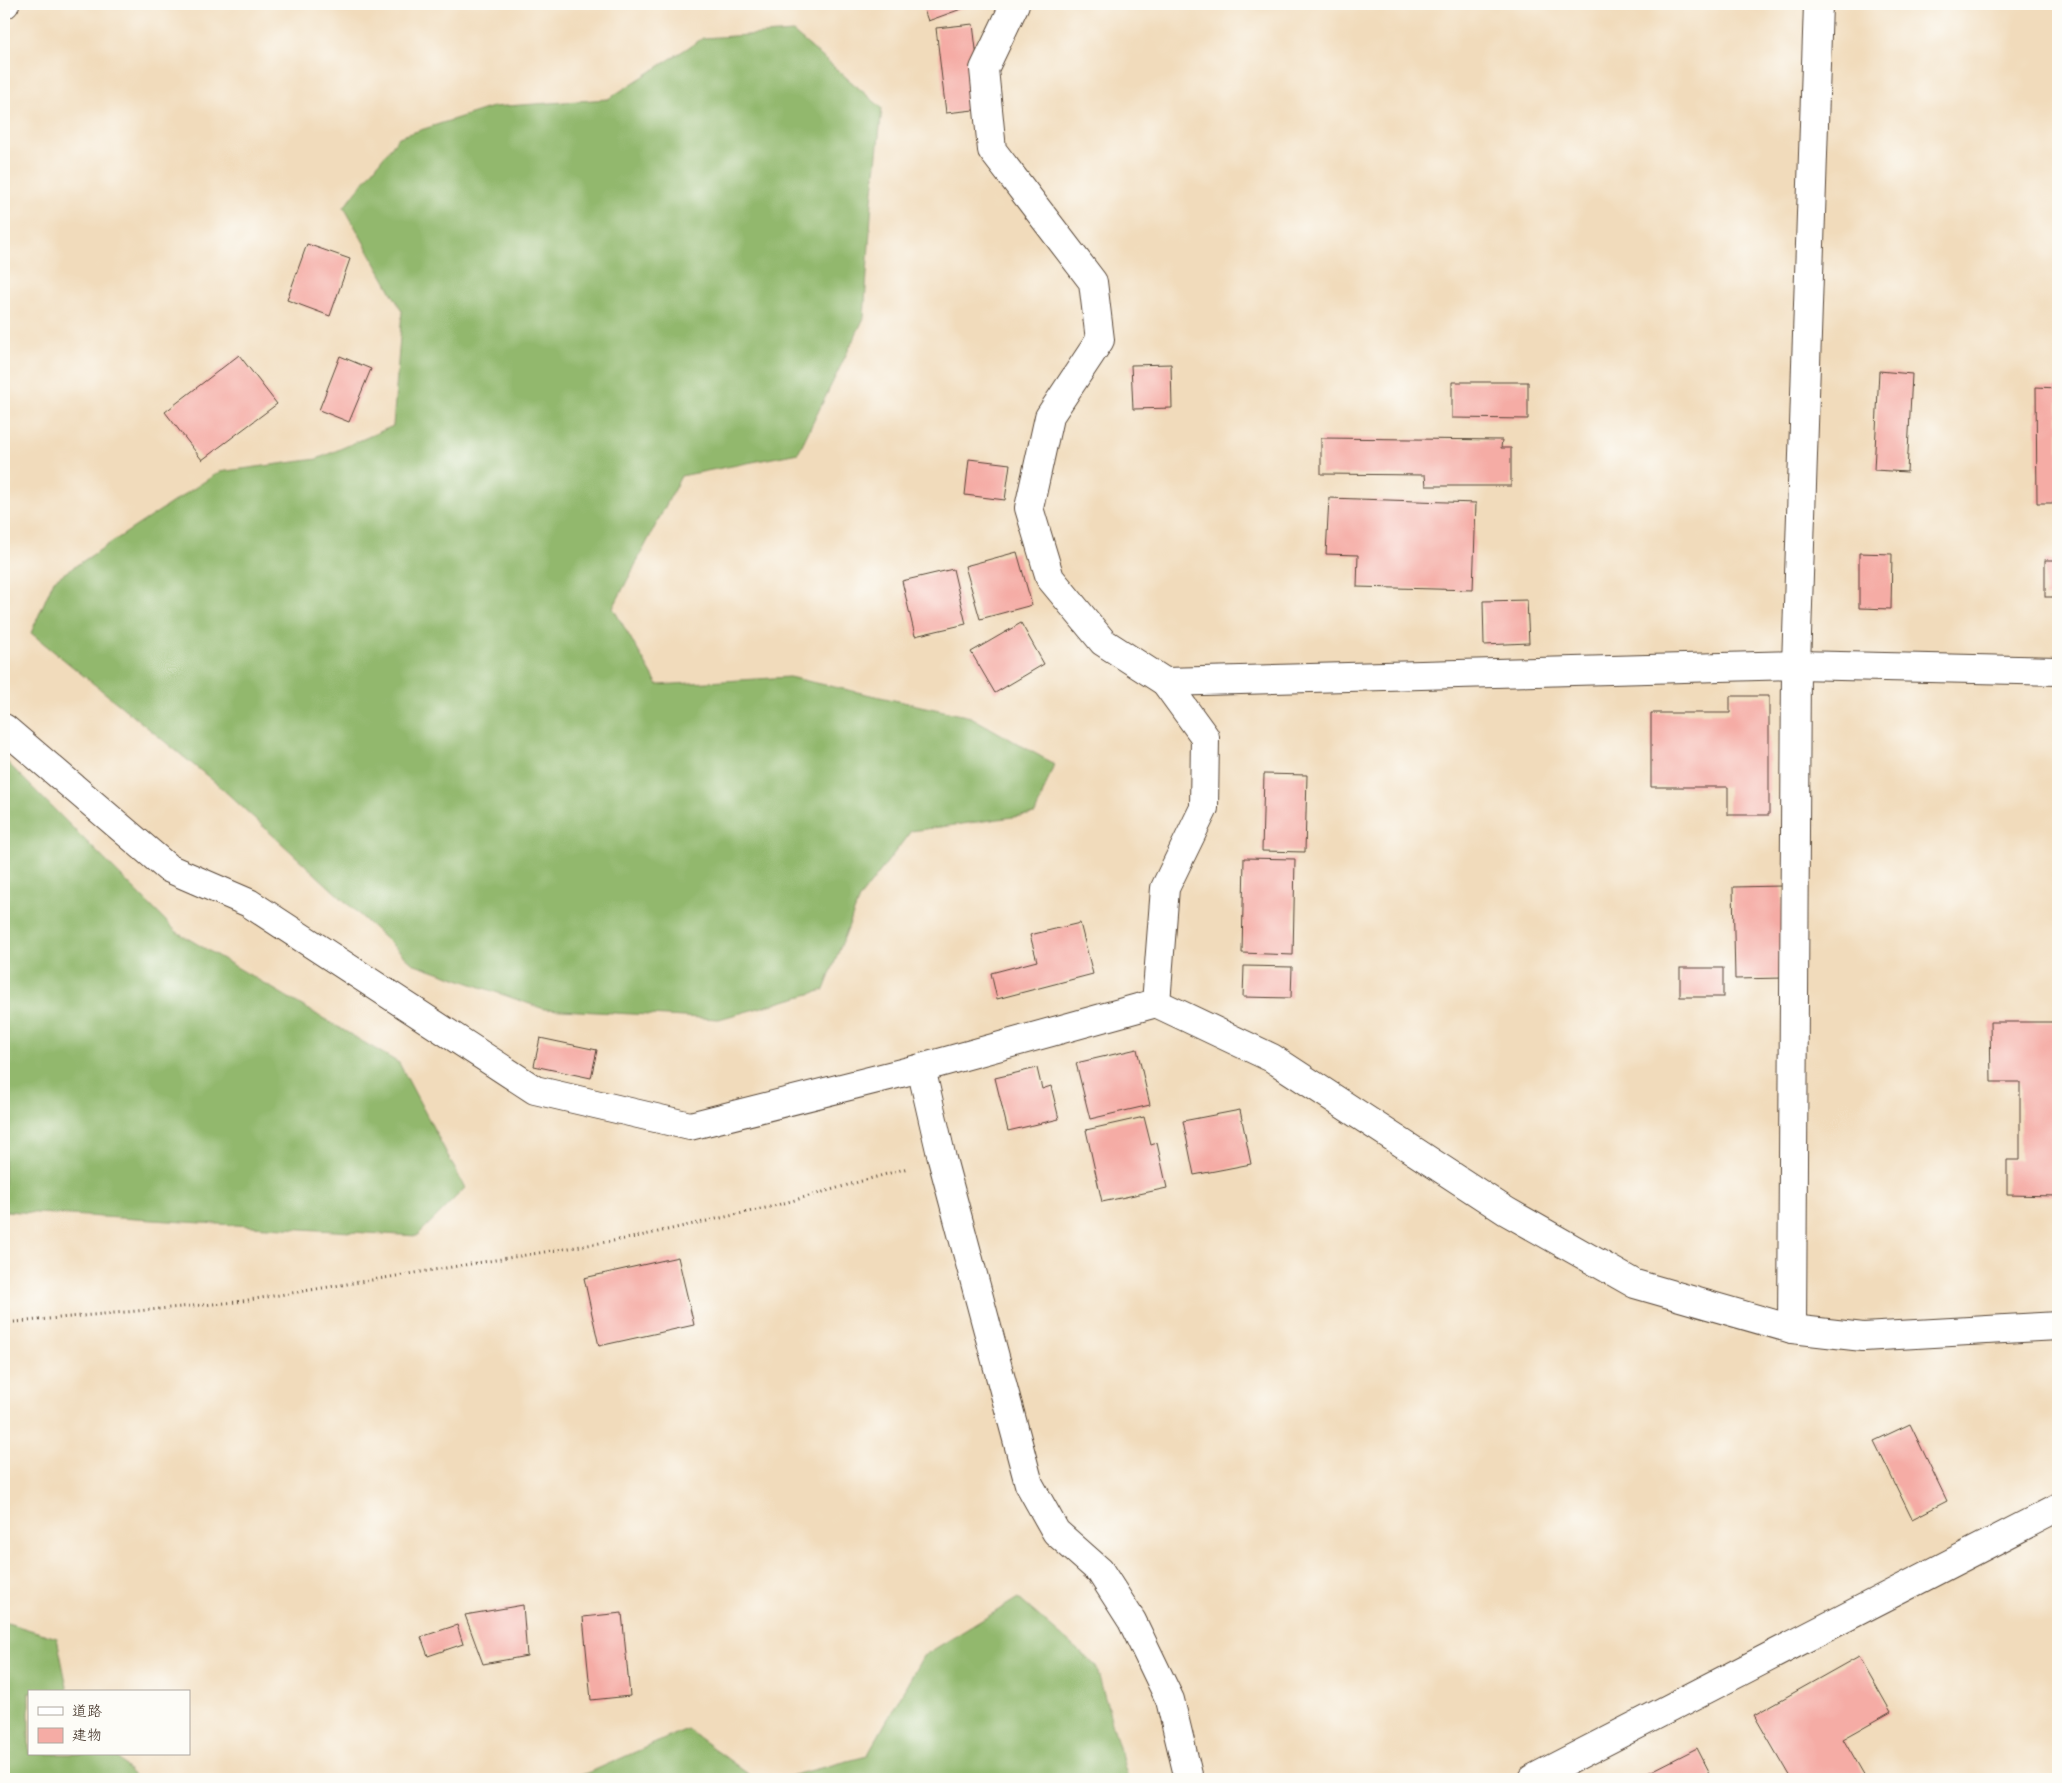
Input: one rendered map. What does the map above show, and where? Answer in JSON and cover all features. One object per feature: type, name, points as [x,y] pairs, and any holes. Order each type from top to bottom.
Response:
[{"type":"street","points":[[1015,4],[984,69],[992,150],[1093,282],[1100,340],[1049,416],[1029,508],[1050,578],[1103,642],[1165,682],[1205,737],[1204,808],[1165,888],[1156,1003]]},
{"type":"street","points":[[1792,1329],[1796,665],[1818,4]]},
{"type":"street","points":[[1165,682],[1796,665],[2058,671]]},
{"type":"street","points":[[4,728],[168,868],[249,903],[535,1090],[690,1126],[922,1068],[1156,1003],[1272,1058],[1506,1211],[1635,1284],[1792,1329],[1863,1337],[2058,1326]]},
{"type":"street","points":[[922,1068],[942,1159],[1029,1484],[1056,1532],[1100,1571],[1132,1621],[1170,1700],[1189,1779]]},
{"type":"street","points":[[1532,1779],[2058,1508]]},
{"type":"path","points":[[4,1323],[236,1302],[631,1238],[770,1207],[942,1159]]},
{"type":"green space","points":[[793,32],[882,108],[872,201],[864,318],[798,453],[681,476],[613,608],[658,685],[789,677],[971,717],[1054,764],[1035,814],[911,831],[859,899],[824,990],[719,1019],[544,1009],[412,963],[217,784],[31,633],[54,580],[219,472],[317,459],[393,426],[402,311],[344,207],[399,137],[492,107],[608,99],[703,38]]},
{"type":"green space","points":[[4,759],[177,932],[399,1063],[465,1188],[417,1236],[4,1211]]},
{"type":"green space","points":[[1018,1598],[1096,1666],[1128,1779],[778,1779],[867,1756],[923,1656]]},
{"type":"green space","points":[[4,1622],[57,1638],[68,1690],[28,1690],[28,1756],[116,1756],[137,1779],[4,1779]]},
{"type":"green space","points":[[687,1729],[755,1779],[566,1779],[588,1773]]},
{"type":"building","points":[[922,4],[975,4],[928,21]]},
{"type":"building","points":[[973,24],[983,109],[946,113],[936,28]]},
{"type":"building","points":[[307,244],[350,259],[330,316],[287,300]]},
{"type":"building","points":[[239,355],[277,404],[202,460],[165,412]]},
{"type":"building","points":[[340,356],[371,369],[349,422],[319,410]]},
{"type":"building","points":[[1171,364],[1172,408],[1133,409],[1131,365]]},
{"type":"building","points":[[1879,371],[1912,374],[1907,472],[1874,470]]},
{"type":"building","points":[[1452,382],[1528,382],[1528,419],[1452,418]]},
{"type":"building","points":[[2036,387],[2058,388],[2058,503],[2037,503]]},
{"type":"building","points":[[1321,438],[1502,440],[1501,448],[1511,448],[1511,486],[1426,486],[1425,475],[1321,474]]},
{"type":"building","points":[[969,459],[1010,464],[1005,500],[965,495]]},
{"type":"building","points":[[1329,498],[1476,503],[1473,590],[1357,587],[1358,555],[1326,554]]},
{"type":"building","points":[[1017,552],[1032,605],[980,619],[965,566]]},
{"type":"building","points":[[1859,553],[1892,554],[1891,609],[1859,608]]},
{"type":"building","points":[[2045,560],[2058,560],[2058,597],[2045,597]]},
{"type":"building","points":[[953,569],[966,624],[915,636],[902,581]]},
{"type":"building","points":[[1527,600],[1529,643],[1484,645],[1483,601]]},
{"type":"building","points":[[1021,623],[1044,664],[995,693],[971,652]]},
{"type":"building","points":[[1730,696],[1769,696],[1769,815],[1728,815],[1728,787],[1651,787],[1651,713],[1730,713]]},
{"type":"building","points":[[1264,774],[1307,775],[1305,852],[1262,851]]},
{"type":"building","points":[[1244,858],[1295,859],[1293,955],[1242,953]]},
{"type":"building","points":[[1782,886],[1784,978],[1735,979],[1733,887]]},
{"type":"building","points":[[1080,923],[1093,974],[997,999],[991,973],[1037,961],[1030,935]]},
{"type":"building","points":[[1244,966],[1292,967],[1291,998],[1243,997]]},
{"type":"building","points":[[1680,968],[1723,968],[1723,997],[1680,997]]},
{"type":"building","points":[[1990,1022],[2058,1022],[2058,1196],[2007,1195],[2007,1160],[2020,1160],[2020,1082],[1991,1082]]},
{"type":"building","points":[[540,1038],[597,1050],[591,1078],[534,1066]]},
{"type":"building","points":[[1137,1049],[1150,1105],[1090,1119],[1076,1063]]},
{"type":"building","points":[[1037,1068],[1042,1089],[1051,1086],[1059,1119],[1008,1131],[995,1078]]},
{"type":"building","points":[[1240,1110],[1251,1164],[1194,1175],[1183,1121]]},
{"type":"building","points":[[1144,1117],[1151,1145],[1157,1143],[1167,1188],[1102,1202],[1086,1130]]},
{"type":"building","points":[[678,1257],[694,1325],[599,1346],[584,1278]]},
{"type":"building","points":[[1910,1424],[1947,1501],[1912,1519],[1874,1441]]},
{"type":"building","points":[[523,1605],[527,1656],[483,1664],[465,1615]]},
{"type":"building","points":[[622,1613],[630,1696],[591,1700],[583,1617]]},
{"type":"building","points":[[457,1625],[463,1644],[428,1656],[421,1637]]},
{"type":"building","points":[[1859,1656],[1891,1712],[1843,1739],[1866,1779],[1791,1779],[1754,1715]]},
{"type":"building","points":[[1697,1748],[1713,1779],[1636,1779]]}]
